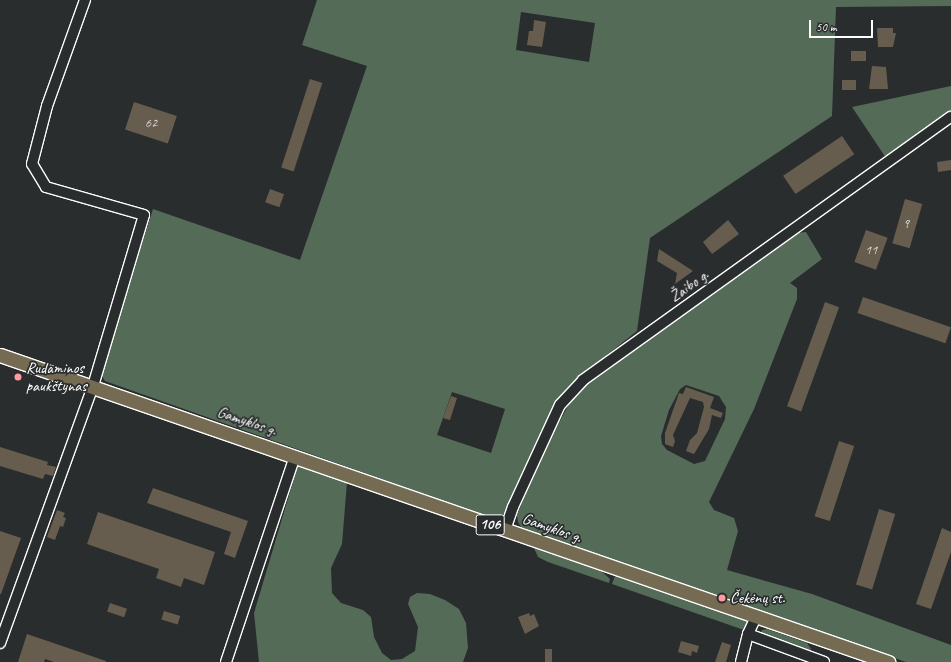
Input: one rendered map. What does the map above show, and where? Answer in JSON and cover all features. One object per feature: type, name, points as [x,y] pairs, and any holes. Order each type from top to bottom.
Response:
[{"type":"main road","name":"106","points":[[0,355],[93,386]]},
{"type":"main road","name":"Gamyklos g.","points":[[93,386],[888,662]]},
{"type":"street","points":[[0,643],[93,386],[144,215],[46,187],[32,164],[47,106],[85,0]]},
{"type":"street","name":"Žaibo g.","points":[[505,530],[557,412],[583,380],[951,117]]},
{"type":"street","points":[[226,662],[295,456]]},
{"type":"street","points":[[741,662],[748,634],[756,617]]},
{"type":"street","points":[[748,634],[824,662]]},
{"type":"green space","points":[[317,0],[951,0],[951,6],[836,7],[832,116],[650,238],[637,331],[574,381],[562,395],[507,512],[494,519],[105,381],[102,376],[101,370],[153,209],[300,260],[367,66],[302,45]],"holes":[[[521,12],[595,23],[589,62],[516,50]],[[452,392],[505,409],[491,453],[437,435]]]},
{"type":"green space","points":[[951,86],[951,111],[886,158],[852,107]]},
{"type":"green space","points":[[806,232],[822,259],[790,283],[797,288],[797,299],[754,409],[709,502],[714,510],[734,518],[738,531],[727,570],[812,594],[951,645],[951,662],[906,662],[545,537],[521,527],[518,522],[517,515],[541,456],[570,402],[581,388],[797,233]],"holes":[[[686,385],[719,396],[726,407],[725,419],[705,461],[694,464],[667,450],[662,444],[661,436],[669,410],[680,389]]]},
{"type":"green space","points":[[298,465],[347,482],[342,544],[331,568],[332,593],[341,603],[363,610],[371,617],[374,637],[382,653],[391,660],[402,659],[415,651],[418,627],[408,604],[410,597],[417,593],[430,594],[445,600],[459,609],[466,623],[468,648],[463,662],[259,662],[254,613]]},
{"type":"green space","points":[[534,548],[600,570],[610,579],[609,583],[548,562],[538,557]]},
{"type":"green space","points":[[615,576],[744,620],[750,625],[744,630],[612,584]]},
{"type":"green space","points":[[767,629],[807,643],[811,649],[809,652],[767,639],[761,633],[762,630]]},
{"type":"building","points":[[534,20],[546,22],[542,47],[527,45],[529,31],[533,31]]},
{"type":"building","points":[[877,28],[893,28],[893,33],[896,33],[893,47],[878,47]]},
{"type":"building","points":[[851,51],[866,51],[866,61],[851,61]]},
{"type":"building","points":[[872,66],[886,67],[888,89],[869,89]]},
{"type":"building","points":[[310,79],[322,83],[294,171],[281,167]]},
{"type":"building","points":[[842,80],[856,80],[856,90],[842,90]]},
{"type":"building","points":[[134,102],[177,116],[168,143],[125,130]]},
{"type":"building","points":[[842,136],[854,154],[795,194],[783,176]]},
{"type":"building","points":[[951,160],[951,170],[938,172],[937,162]]},
{"type":"building","points":[[270,189],[284,194],[279,207],[265,202]]},
{"type":"building","points":[[905,199],[922,204],[910,248],[892,243]]},
{"type":"building","points":[[728,220],[739,234],[712,254],[703,242]]},
{"type":"building","points":[[866,230],[888,238],[876,270],[854,262]]},
{"type":"building","points":[[659,249],[693,271],[675,284],[677,273],[657,261]]},
{"type":"building","points":[[863,297],[951,327],[945,343],[857,313]]},
{"type":"building","points":[[825,302],[839,307],[801,411],[787,406]]},
{"type":"building","points":[[686,387],[714,397],[710,408],[723,413],[721,418],[712,415],[709,429],[694,454],[686,451],[690,440],[697,433],[704,407],[703,402],[690,398],[673,435],[675,441],[673,447],[665,444],[665,433],[679,393],[683,394]]},
{"type":"building","points":[[451,396],[457,398],[450,420],[443,418]]},
{"type":"building","points":[[839,441],[854,446],[830,521],[815,516]]},
{"type":"building","points":[[0,447],[48,462],[47,465],[56,467],[53,476],[45,474],[43,479],[0,466]]},
{"type":"building","points":[[153,488],[248,521],[235,558],[224,554],[231,532],[147,503]]},
{"type":"building","points":[[879,509],[895,514],[872,590],[856,585]]},
{"type":"building","points":[[57,510],[65,513],[63,517],[66,518],[63,527],[60,526],[55,540],[47,537]]},
{"type":"building","points":[[98,512],[215,552],[204,585],[184,578],[181,587],[156,578],[159,569],[87,544]]},
{"type":"building","points":[[942,528],[951,532],[951,552],[931,609],[916,604]]},
{"type":"building","points":[[0,531],[21,538],[1,594],[0,594]]},
{"type":"building","points":[[110,603],[127,609],[124,617],[107,612]]},
{"type":"building","points":[[164,611],[180,616],[178,625],[161,620]]},
{"type":"building","points":[[529,613],[530,616],[534,614],[539,626],[525,634],[518,617]]},
{"type":"building","points":[[27,634],[106,662],[54,662],[45,659],[44,662],[18,662]]},
{"type":"building","points":[[681,641],[699,646],[697,653],[692,651],[691,656],[678,652]]},
{"type":"building","points":[[722,642],[731,645],[726,662],[715,662]]},
{"type":"building","points":[[545,649],[552,649],[552,662],[545,662]]},
{"type":"place","name":"Rudaminos paukštynas","points":[[18,377]]},
{"type":"place","name":"Čekėnų st.","points":[[722,598]]}]
